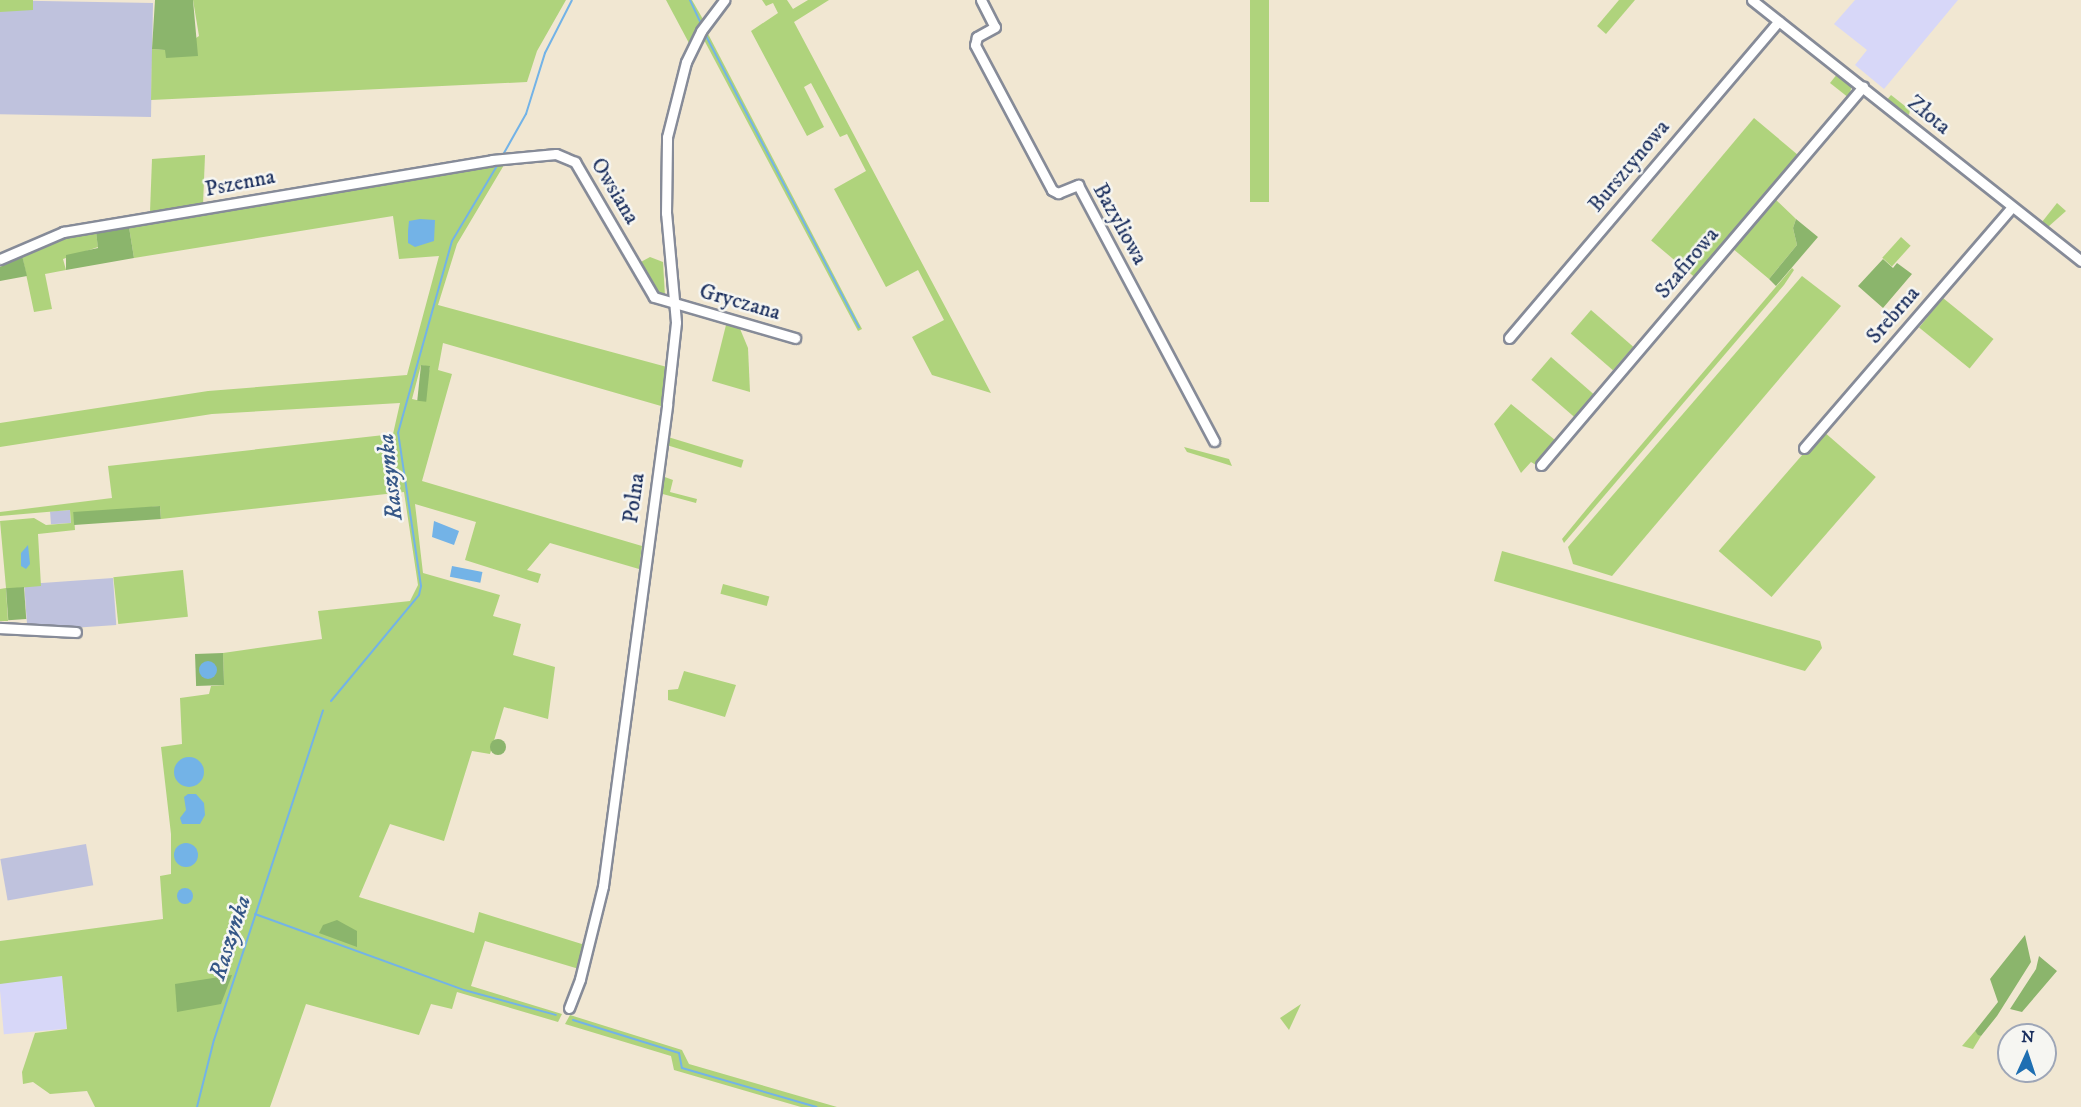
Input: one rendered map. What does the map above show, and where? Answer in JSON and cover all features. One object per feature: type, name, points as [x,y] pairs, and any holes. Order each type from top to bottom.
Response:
[{"type":"street","name":"Polna","points":[[569,1008],[580,979],[604,878],[667,404],[674,304],[666,213],[667,144],[673,104],[701,31],[724,0]]},
{"type":"street","name":"Bazyliowa","points":[[981,0],[995,27],[977,37],[975,45],[1052,190],[1058,193],[1077,184],[1214,441]]},
{"type":"street","name":"Złota","points":[[1752,0],[2081,261]]},
{"type":"street","name":"Bursztynowa","points":[[1509,338],[1779,21]]},
{"type":"street","name":"Szafirowa","points":[[1541,465],[1863,87]]},
{"type":"street","name":"Owsiana","points":[[492,160],[546,154],[572,159],[651,293],[674,304]]},
{"type":"street","name":"Pszenna","points":[[0,259],[63,232],[492,160]]},
{"type":"street","name":"Srebrna","points":[[1804,448],[2012,207]]},
{"type":"street","name":"Gryczana","points":[[674,304],[795,338]]},
{"type":"street","points":[[0,628],[76,632]]},
{"type":"shaded area","points":[[0,0],[153,3],[151,117],[0,114]]},
{"type":"shaded area","points":[[1855,0],[1958,0],[1884,89],[1855,65],[1867,50],[1834,24]]},
{"type":"shaded area","points":[[70,510],[71,523],[51,524],[50,511]]},
{"type":"shaded area","points":[[113,578],[116,625],[27,631],[24,584]]},
{"type":"shaded area","points":[[86,844],[93,885],[8,900],[0,859]]},
{"type":"shaded area","points":[[62,976],[67,1029],[4,1034],[0,981]]},
{"type":"green space","points":[[0,0],[33,0],[33,10],[0,12]]},
{"type":"green space","points":[[155,0],[193,0],[198,56],[166,58],[165,50],[152,49]]},
{"type":"green space","points":[[193,0],[566,0],[537,51],[527,82],[151,100],[152,49],[166,50],[166,58],[199,36]]},
{"type":"green space","points":[[666,0],[692,0],[704,21],[690,45]]},
{"type":"green space","points":[[762,0],[787,0],[793,9],[808,0],[829,0],[794,22],[991,393],[932,375],[912,337],[944,320],[918,270],[886,287],[834,189],[866,171],[847,134],[840,137],[811,83],[804,87],[824,127],[807,136],[751,31],[778,13],[773,3],[766,6]]},
{"type":"green space","points":[[1250,0],[1269,0],[1269,202],[1250,202]]},
{"type":"green space","points":[[1619,0],[1635,0],[1606,34],[1597,26]]},
{"type":"green space","points":[[707,32],[862,329],[858,331],[703,38]]},
{"type":"green space","points":[[1838,73],[1852,84],[1849,98],[1830,83]]},
{"type":"green space","points":[[1891,95],[1910,110],[1909,115],[1886,101]]},
{"type":"green space","points":[[1754,118],[1798,155],[1695,277],[1651,241]]},
{"type":"green space","points":[[205,155],[203,205],[150,212],[152,159]]},
{"type":"green space","points":[[504,165],[457,244],[438,305],[667,367],[661,406],[443,343],[438,370],[452,374],[422,481],[642,546],[639,569],[550,543],[527,570],[541,574],[538,583],[465,560],[476,522],[415,504],[423,573],[500,595],[493,616],[521,624],[513,655],[555,667],[548,719],[504,707],[490,754],[472,751],[444,841],[390,824],[359,897],[474,933],[479,912],[585,945],[579,969],[485,941],[471,986],[562,1014],[558,1022],[457,992],[452,1009],[431,1004],[419,1035],[306,1004],[270,1107],[95,1107],[87,1091],[50,1094],[33,1082],[23,1084],[22,1072],[35,1033],[67,1029],[62,976],[0,984],[0,941],[163,919],[160,876],[171,874],[171,834],[161,747],[182,744],[180,698],[209,694],[211,686],[224,685],[223,653],[322,639],[318,611],[410,601],[418,585],[404,492],[161,519],[160,506],[74,516],[75,530],[38,534],[41,586],[6,589],[8,621],[0,621],[0,589],[6,588],[0,521],[34,518],[46,525],[71,523],[70,510],[0,516],[0,512],[112,498],[108,466],[393,434],[400,403],[212,414],[0,447],[0,423],[208,391],[407,375],[439,256],[399,259],[393,216],[134,258],[129,227]],"holes":[[[421,365],[430,367],[421,401],[412,399]]]},
{"type":"green space","points":[[1775,199],[1796,219],[1793,228],[1797,245],[1769,279],[1732,248]]},
{"type":"green space","points":[[2057,203],[2066,211],[2048,227],[2042,222]]},
{"type":"green space","points":[[1796,219],[1818,237],[1776,286],[1769,279],[1797,245],[1793,228]]},
{"type":"green space","points":[[129,227],[134,258],[66,270],[66,255],[98,248],[96,232]]},
{"type":"green space","points":[[96,232],[98,247],[63,259],[66,270],[45,274],[52,309],[34,312],[22,255],[52,241]]},
{"type":"green space","points":[[1901,237],[1911,246],[1892,267],[1882,258]]},
{"type":"green space","points":[[22,255],[27,276],[0,281],[0,267]]},
{"type":"green space","points":[[650,257],[663,262],[665,296],[656,293],[639,263]]},
{"type":"green space","points":[[1883,259],[1893,268],[1897,263],[1912,274],[1883,308],[1858,286]]},
{"type":"green space","points":[[1792,268],[1794,270],[1784,285],[1564,543],[1562,539],[1590,505]]},
{"type":"green space","points":[[1802,276],[1841,306],[1612,576],[1573,564],[1568,547]]},
{"type":"green space","points":[[1943,298],[1994,339],[1970,368],[1919,328]]},
{"type":"green space","points":[[1591,310],[1633,347],[1613,370],[1571,333]]},
{"type":"green space","points":[[727,321],[738,324],[748,348],[750,392],[712,381]]},
{"type":"green space","points":[[1551,357],[1594,394],[1574,417],[1531,380]]},
{"type":"green space","points":[[421,365],[430,366],[426,402],[417,401]]},
{"type":"green space","points":[[1511,404],[1555,440],[1536,465],[1531,462],[1521,473],[1494,424]]},
{"type":"green space","points":[[1823,431],[1876,477],[1772,597],[1719,551]]},
{"type":"green space","points":[[668,437],[744,460],[741,468],[666,445]]},
{"type":"green space","points":[[1184,447],[1229,459],[1232,466],[1187,452]]},
{"type":"green space","points":[[662,476],[673,480],[670,492],[697,499],[696,503],[659,493]]},
{"type":"green space","points":[[160,506],[161,519],[74,525],[73,512]]},
{"type":"green space","points":[[1502,551],[1820,641],[1822,648],[1805,671],[1494,581]]},
{"type":"green space","points":[[183,570],[188,617],[118,624],[113,577]]},
{"type":"green space","points":[[723,584],[769,596],[767,606],[720,594]]},
{"type":"green space","points":[[24,587],[26,619],[8,620],[6,588]]},
{"type":"green space","points":[[223,653],[224,685],[196,686],[195,654]]},
{"type":"green space","points":[[684,671],[736,685],[725,717],[668,700],[668,690],[678,689]]},
{"type":"green space","points":[[498,739],[504,741],[506,747],[504,753],[498,755],[492,753],[490,747],[492,741]]},
{"type":"green space","points":[[337,920],[357,931],[357,947],[319,933],[323,925]]},
{"type":"green space","points":[[2025,935],[2031,962],[1997,1016],[1981,1036],[1978,1035],[1975,1031],[1998,1002],[1990,979]]},
{"type":"green space","points":[[2039,956],[2057,971],[2022,1012],[2010,1009],[2036,969]]},
{"type":"green space","points":[[232,975],[221,1004],[177,1012],[175,984]]},
{"type":"green space","points":[[1301,1004],[1289,1030],[1280,1018]]},
{"type":"green space","points":[[570,1015],[682,1050],[689,1064],[837,1107],[801,1107],[674,1070],[671,1056],[565,1024]]},
{"type":"green space","points":[[1975,1031],[1981,1036],[1973,1049],[1962,1046]]},
{"type":"water","points":[[435,220],[434,241],[415,247],[408,243],[409,221]]},
{"type":"water","points":[[434,521],[459,531],[454,545],[432,537]]},
{"type":"water","points":[[28,545],[30,564],[26,569],[21,566],[21,553]]},
{"type":"water","points":[[452,566],[482,572],[480,583],[450,577]]},
{"type":"water","points":[[204,661],[212,661],[217,666],[215,677],[204,679],[199,674],[199,666]]},
{"type":"water","points":[[189,757],[200,761],[204,772],[200,783],[189,787],[178,783],[174,772],[178,761]]},
{"type":"water","points":[[188,794],[196,794],[204,803],[205,815],[200,824],[182,824],[180,818],[186,810],[184,797]]},
{"type":"water","points":[[186,843],[194,847],[198,855],[194,863],[186,867],[178,863],[174,855],[178,847]]},
{"type":"water","points":[[182,888],[188,888],[193,896],[191,902],[182,904],[177,899],[177,893]]},
{"type":"waterway","name":"Raszynka","points":[[504,153],[526,114],[545,53],[572,0]]},
{"type":"waterway","points":[[690,0],[700,21]]},
{"type":"waterway","points":[[706,36],[859,327]]},
{"type":"waterway","name":"Raszynka","points":[[331,701],[419,595],[421,586],[398,433],[452,241],[498,164]]},
{"type":"waterway","name":"Raszynka","points":[[197,1107],[214,1040],[323,711]]},
{"type":"waterway","points":[[255,914],[464,990],[556,1015]]},
{"type":"waterway","points":[[573,1020],[679,1053],[682,1068],[816,1107]]}]
